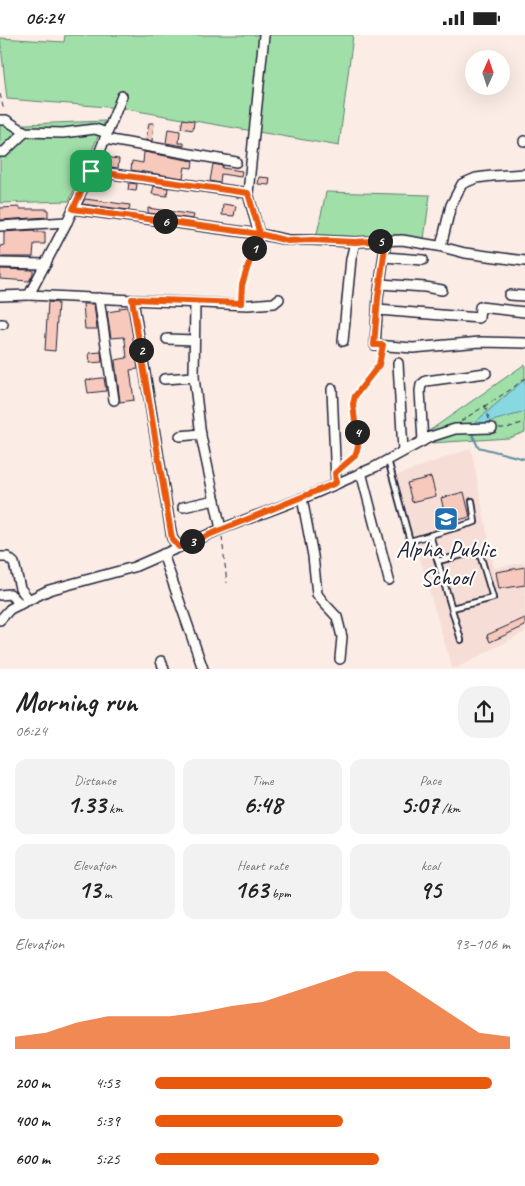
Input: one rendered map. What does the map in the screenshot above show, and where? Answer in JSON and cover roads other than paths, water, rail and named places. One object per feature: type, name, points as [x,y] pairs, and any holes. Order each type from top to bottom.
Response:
[{"type":"street","points":[[260,234],[248,193],[264,35]]},
{"type":"street","points":[[29,295],[91,171],[122,96]]},
{"type":"street","points":[[3,120],[25,132],[63,133],[95,129],[106,136],[236,163]]},
{"type":"street","points":[[0,152],[4,152],[25,132]]},
{"type":"street","points":[[91,171],[248,193]]},
{"type":"street","points":[[441,247],[451,205],[462,184],[476,178],[492,175],[525,174]]},
{"type":"street","points":[[73,209],[260,234],[288,241],[402,241],[465,253],[525,261]]},
{"type":"street","points":[[0,226],[67,222]]},
{"type":"street","points":[[386,240],[374,345],[413,348],[480,342],[525,343]]},
{"type":"street","points":[[343,341],[351,259],[355,242]]},
{"type":"street","points":[[384,257],[423,259]]},
{"type":"street","points":[[0,263],[46,264]]},
{"type":"street","points":[[380,284],[442,289]]},
{"type":"street","points":[[0,297],[29,295],[195,303],[241,303],[248,305],[274,303],[279,299]]},
{"type":"street","points":[[509,295],[525,296]]},
{"type":"street","points":[[99,298],[114,401]]},
{"type":"street","points":[[132,299],[172,539],[179,547]]},
{"type":"street","points":[[195,303],[194,377],[201,434],[221,529]]},
{"type":"street","points":[[378,310],[479,318],[480,307],[525,312]]},
{"type":"street","points":[[167,339],[194,340]]},
{"type":"street","points":[[398,363],[403,451]]},
{"type":"street","points":[[423,441],[421,385],[426,381],[486,373]]},
{"type":"street","points":[[164,379],[194,377]]},
{"type":"street","points":[[332,389],[336,483]]},
{"type":"street","points":[[0,620],[10,609],[49,590],[134,567],[221,529],[302,498],[388,460],[423,441],[455,429],[492,428]]},
{"type":"street","points":[[180,436],[201,434]]},
{"type":"street","points":[[361,472],[388,580]]},
{"type":"street","points":[[302,498],[318,594],[322,602],[337,617],[342,637],[340,659]]},
{"type":"street","points":[[183,507],[215,500]]},
{"type":"street","points":[[163,554],[203,669]]},
{"type":"street","points":[[0,557],[7,557],[14,563],[20,588],[29,600]]},
{"type":"street","points":[[0,595],[10,594],[20,604]]},
{"type":"lane","points":[[388,460],[410,541],[475,522],[472,501]]},
{"type":"lane","points":[[430,535],[461,640]]},
{"type":"lane","points":[[438,561],[479,551],[492,598],[452,608]]},
{"type":"water","points":[[525,379],[525,412],[470,427]]},
{"type":"waterway","points":[[471,431],[478,447],[525,459]]},
{"type":"place","name":"Alpha Public School","points":[[446,519]]}]
